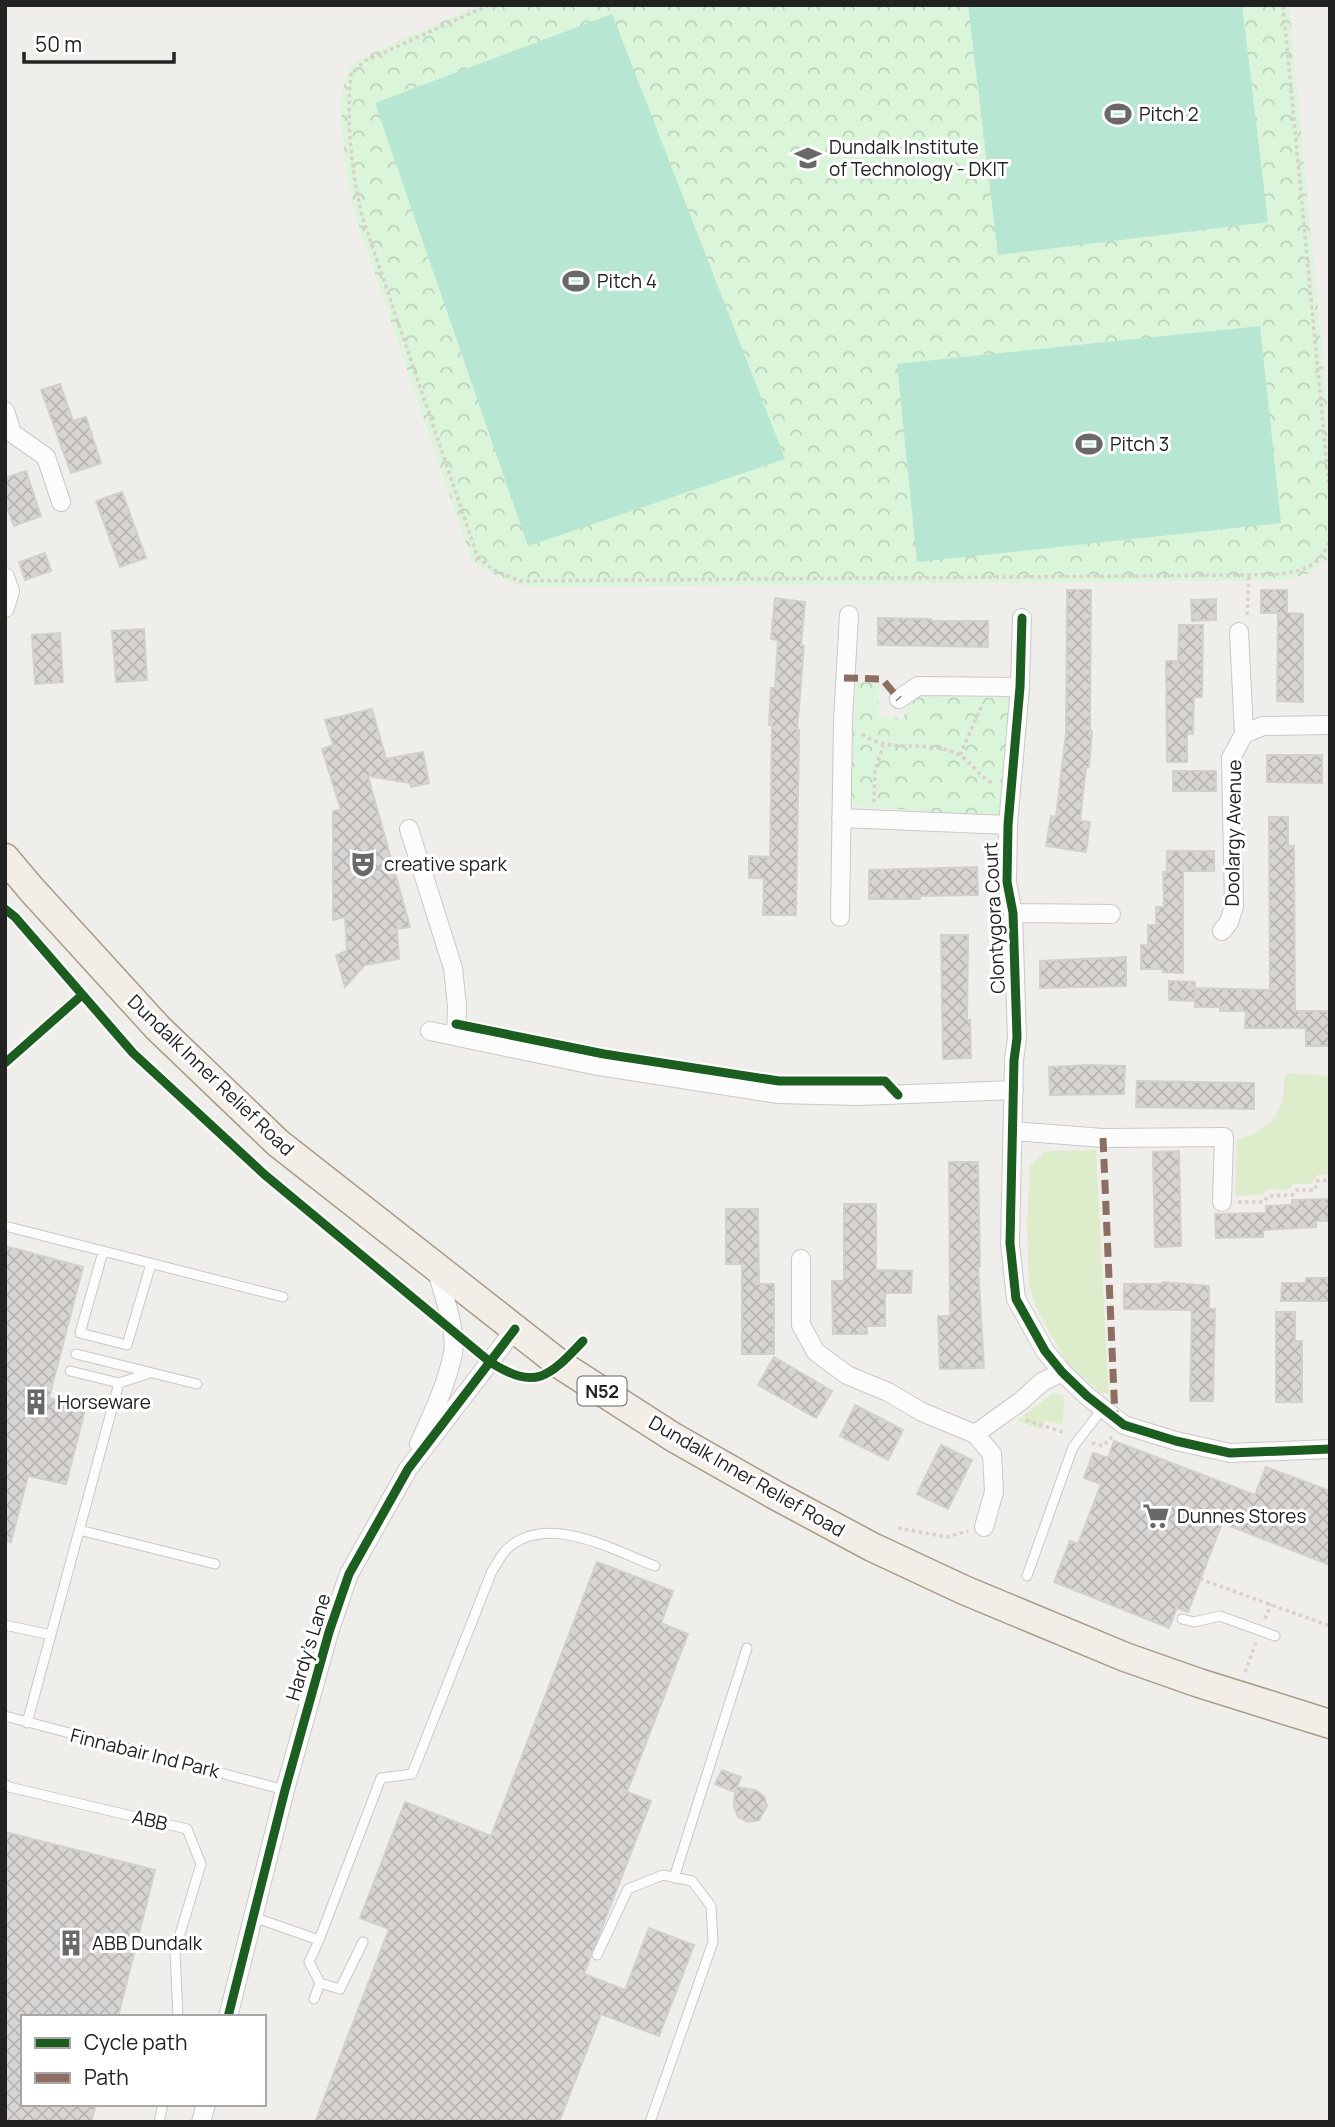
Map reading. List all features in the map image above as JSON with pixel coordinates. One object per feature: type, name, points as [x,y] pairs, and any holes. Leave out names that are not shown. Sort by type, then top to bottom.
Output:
[{"type":"main road","name":"Dundalk Inner Relief Road","points":[[5,858],[158,1028],[278,1143],[561,1364],[673,1437],[872,1547],[976,1596],[1199,1684],[1330,1724]]},
{"type":"street","points":[[5,411],[9,436],[46,457],[61,502]]},
{"type":"street","points":[[5,577],[10,591],[5,608]]},
{"type":"street","points":[[840,917],[843,721],[849,615]]},
{"type":"street","name":"Clontygora Court","points":[[1022,618],[1020,687],[1008,825],[1007,882],[1013,913],[1017,1038],[1010,1243],[1016,1299],[1045,1351],[1062,1372],[1124,1425],[1176,1441],[1230,1453],[1330,1449]]},
{"type":"street","name":"Doolargy Avenue","points":[[1222,931],[1229,922],[1234,906],[1231,758],[1244,734],[1239,632]]},
{"type":"street","points":[[899,699],[918,686],[1020,687]]},
{"type":"street","name":"Doolargy Avenue","points":[[1244,734],[1263,726],[1330,725]]},
{"type":"street","name":"Clontygora Court","points":[[841,818],[1008,825]]},
{"type":"street","points":[[409,829],[453,968],[457,1006],[456,1036]]},
{"type":"street","name":"Clontygora Court","points":[[1013,913],[1111,914]]},
{"type":"street","points":[[430,1031],[593,1065],[778,1094],[858,1096],[1014,1090]]},
{"type":"street","points":[[1013,1131],[1102,1138],[1224,1137],[1222,1202]]},
{"type":"street","points":[[802,1259],[801,1325],[816,1352],[847,1375],[888,1392],[922,1412],[975,1434],[992,1454],[994,1492],[984,1527]]},
{"type":"street","name":"Hardy's Lane","points":[[408,1469],[435,1407],[453,1351],[452,1331],[436,1268]]},
{"type":"street","name":"Hardy's Lane","points":[[228,2015],[285,1790],[329,1632],[349,1574],[408,1469],[515,1329]]},
{"type":"street","points":[[975,1434],[1021,1401],[1042,1382],[1062,1372]]},
{"type":"lane","points":[[5,1226],[283,1297]]},
{"type":"lane","points":[[103,1252],[80,1333],[127,1345],[150,1264]]},
{"type":"lane","points":[[76,1354],[197,1384]]},
{"type":"lane","points":[[70,1371],[119,1383],[152,1373]]},
{"type":"lane","points":[[27,1723],[119,1383]]},
{"type":"lane","points":[[1027,1576],[1073,1447],[1103,1408]]},
{"type":"lane","points":[[79,1530],[215,1564]]},
{"type":"lane","points":[[363,1942],[340,1989],[320,1983],[309,1962],[381,1778],[412,1774],[492,1571],[507,1549],[527,1537],[551,1533],[578,1537],[655,1566]]},
{"type":"lane","points":[[1182,1619],[1194,1622],[1220,1616],[1275,1636]]},
{"type":"lane","points":[[5,1625],[51,1635]]},
{"type":"lane","points":[[674,1878],[747,1648]]},
{"type":"lane","name":"Finnabair Ind Park","points":[[6,1719],[285,1790]]},
{"type":"lane","name":"ABB","points":[[5,1784],[187,1829],[201,1864],[174,1951],[178,2015]]},
{"type":"lane","points":[[597,1955],[628,1889],[663,1875],[692,1881],[711,1906],[713,1942],[650,2122]]},
{"type":"lane","points":[[253,1917],[319,1940]]},
{"type":"lane","points":[[314,1999],[320,1983]]},
{"type":"path","points":[[489,5],[365,61],[351,74],[348,121],[354,183],[362,216],[478,558],[494,570],[520,581],[1249,575],[1294,573],[1319,561],[1329,541],[1330,498],[1283,5]]},
{"type":"path","points":[[1239,632],[1247,620],[1249,575]]},
{"type":"path","points":[[960,755],[979,716],[985,686]]},
{"type":"path","points":[[843,721],[883,746],[923,746],[960,755],[988,781],[1012,788]]},
{"type":"path","points":[[876,819],[875,771],[883,746]]},
{"type":"path","points":[[1222,1202],[1264,1202],[1268,1196],[1292,1195],[1296,1190],[1315,1190],[1317,1181],[1330,1180]]},
{"type":"path","points":[[898,1528],[947,1536],[984,1527]]},
{"type":"path","points":[[1200,1579],[1330,1626]]},
{"type":"green space","name":"Dundalk Institute of Technology - DKIT","points":[[478,5],[1289,5],[1330,437],[1329,558],[1310,573],[1286,580],[534,587],[502,578],[472,561],[356,218],[343,144],[342,104],[348,71],[354,63]]},
{"type":"green space","name":"Pitch 2","points":[[968,5],[1242,5],[1268,222],[998,255]]},
{"type":"green space","name":"Pitch 4","points":[[612,14],[785,459],[528,546],[375,103]]},
{"type":"green space","name":"Pitch 3","points":[[1260,326],[1281,523],[917,562],[897,364]]},
{"type":"green space","points":[[857,682],[879,683],[878,717],[903,718],[913,697],[1013,698],[1006,816],[851,806],[850,769]]},
{"type":"green space","points":[[1285,1073],[1330,1076],[1330,1175],[1317,1175],[1311,1184],[1293,1184],[1288,1190],[1268,1189],[1262,1195],[1235,1196],[1237,1139],[1259,1131],[1276,1115],[1282,1101]]},
{"type":"green space","points":[[1096,1150],[1109,1394],[1101,1393],[1066,1362],[1037,1309],[1029,1285],[1027,1222],[1030,1167],[1046,1151]]},
{"type":"green space","points":[[1053,1393],[1064,1396],[1063,1424],[1045,1421],[1041,1429],[1017,1421]]},
{"type":"building","points":[[60,384],[73,421],[86,417],[101,463],[71,473],[41,390]]},
{"type":"building","points":[[26,471],[41,516],[14,526],[5,502],[5,478]]},
{"type":"building","points":[[122,492],[146,558],[120,567],[96,501]]},
{"type":"building","points":[[45,553],[51,571],[25,580],[19,562]]},
{"type":"building","points":[[1067,590],[1091,590],[1092,731],[1080,821],[1090,822],[1086,852],[1046,846],[1051,816],[1056,817],[1066,733]]},
{"type":"building","points":[[1261,590],[1287,590],[1287,613],[1303,614],[1303,702],[1277,701],[1278,613],[1261,613]]},
{"type":"building","points":[[775,598],[805,602],[797,730],[796,915],[763,915],[764,878],[749,878],[749,856],[770,857],[772,725],[769,725],[778,640],[771,639]]},
{"type":"building","points":[[1216,599],[1216,620],[1192,621],[1191,600]]},
{"type":"building","points":[[878,618],[988,621],[988,647],[878,645]]},
{"type":"building","points":[[1179,625],[1203,625],[1202,697],[1194,697],[1193,734],[1187,734],[1187,762],[1167,762],[1166,661],[1178,661]]},
{"type":"building","points":[[144,629],[147,680],[116,682],[112,631]]},
{"type":"building","points":[[60,633],[63,682],[35,684],[32,635]]},
{"type":"building","name":"creative spark","points":[[372,709],[386,759],[423,752],[429,783],[411,787],[410,783],[368,776],[410,927],[397,929],[399,959],[365,965],[345,987],[336,955],[347,951],[345,917],[333,920],[333,811],[341,810],[322,749],[333,745],[325,720]]},
{"type":"building","points":[[1267,755],[1322,755],[1322,783],[1267,782]]},
{"type":"building","points":[[1173,771],[1216,771],[1216,791],[1173,791]]},
{"type":"building","points":[[1269,817],[1288,817],[1288,846],[1294,846],[1295,1011],[1330,1011],[1330,1046],[1306,1046],[1306,1028],[1245,1028],[1246,1011],[1195,1007],[1195,988],[1270,990]]},
{"type":"building","points":[[1167,851],[1214,851],[1214,871],[1183,871],[1183,973],[1141,969],[1141,945],[1148,945],[1148,925],[1156,925],[1156,907],[1164,907],[1163,872],[1167,872]]},
{"type":"building","points":[[977,867],[978,895],[869,899],[869,870]]},
{"type":"building","points":[[941,935],[968,935],[967,1020],[970,1020],[971,1058],[943,1059]]},
{"type":"building","points":[[1126,957],[1126,986],[1040,988],[1040,961]]},
{"type":"building","points":[[1169,981],[1195,982],[1195,1001],[1169,1000]]},
{"type":"building","points":[[1125,1066],[1124,1094],[1050,1095],[1049,1067]]},
{"type":"building","points":[[1137,1081],[1254,1083],[1254,1109],[1136,1107]]},
{"type":"building","points":[[1179,1151],[1181,1246],[1155,1247],[1153,1152]]},
{"type":"building","points":[[949,1162],[978,1162],[978,1266],[984,1368],[940,1369],[938,1316],[950,1316]]},
{"type":"building","points":[[1330,1199],[1330,1221],[1316,1221],[1316,1227],[1263,1230],[1263,1237],[1216,1238],[1215,1214],[1266,1213],[1266,1206],[1292,1205],[1292,1200]]},
{"type":"building","points":[[844,1204],[876,1204],[876,1270],[912,1271],[911,1293],[885,1293],[885,1326],[867,1326],[867,1334],[833,1334],[832,1281],[844,1281]]},
{"type":"building","points":[[726,1209],[758,1209],[759,1284],[774,1284],[774,1354],[742,1354],[742,1264],[726,1264]]},
{"type":"building","name":"Horseware","points":[[5,1246],[83,1267],[49,1398],[86,1406],[66,1484],[28,1476],[11,1542],[5,1541]]},
{"type":"building","points":[[1306,1278],[1330,1278],[1330,1301],[1281,1301],[1282,1283],[1306,1283]]},
{"type":"building","points":[[1163,1282],[1209,1286],[1209,1309],[1215,1309],[1213,1401],[1190,1401],[1192,1310],[1124,1309],[1124,1284]]},
{"type":"building","points":[[1276,1312],[1295,1312],[1295,1341],[1302,1341],[1302,1402],[1276,1402]]},
{"type":"building","points":[[774,1357],[832,1391],[816,1418],[758,1385]]},
{"type":"building","points":[[855,1405],[903,1430],[888,1460],[840,1436]]},
{"type":"building","name":"Dunnes Stores","points":[[1114,1441],[1255,1495],[1266,1467],[1330,1491],[1330,1565],[1222,1523],[1188,1612],[1177,1608],[1169,1628],[1054,1582],[1070,1541],[1078,1544],[1101,1484],[1084,1478],[1093,1453],[1108,1458]]},
{"type":"building","points":[[941,1445],[972,1460],[948,1509],[917,1494]]},
{"type":"building","points":[[597,1562],[673,1591],[661,1623],[688,1634],[627,1792],[651,1801],[584,1974],[625,1990],[649,1928],[694,1945],[659,2036],[601,2014],[559,2122],[315,2122],[389,1929],[360,1918],[405,1802],[491,1836]]},
{"type":"building","points":[[722,1770],[741,1777],[737,1787],[755,1790],[764,1796],[767,1806],[759,1820],[748,1822],[738,1817],[734,1807],[735,1792],[715,1784]]},
{"type":"building","name":"ABB Dundalk","points":[[5,1832],[155,1870],[119,2015],[21,2015],[21,2106],[95,2106],[91,2122],[5,2122]]},
{"type":"marked path","points":[[844,678],[882,679],[899,699]]},
{"type":"marked path","points":[[1103,1138],[1115,1418]]},
{"type":"cycle path","points":[[1022,618],[1020,687],[1008,825],[1007,882],[1013,913],[1017,1038],[1014,1060],[1010,1243],[1016,1299],[1045,1351],[1062,1372],[1124,1425],[1176,1441],[1230,1453],[1330,1449]]},
{"type":"cycle path","points":[[5,909],[15,917],[133,1053],[265,1175],[490,1362],[519,1376],[541,1376],[561,1364],[583,1341]]},
{"type":"cycle path","points":[[5,1063],[82,995]]},
{"type":"cycle path","points":[[456,1024],[604,1054],[779,1081],[885,1081],[898,1095]]},
{"type":"cycle path","points":[[229,2015],[285,1790],[329,1632],[349,1574],[408,1469],[515,1329]]},
{"type":"place","name":"Pitch 2","points":[[1118,114]]},
{"type":"place","name":"Dundalk Institute of Technology - DKIT","points":[[808,158]]},
{"type":"place","name":"Pitch 4","points":[[576,281]]},
{"type":"place","name":"Pitch 3","points":[[1089,444]]},
{"type":"place","name":"creative spark","points":[[363,864]]},
{"type":"place","name":"Horseware","points":[[36,1402]]},
{"type":"place","name":"Dunnes Stores","points":[[1156,1516]]},
{"type":"place","name":"ABB Dundalk","points":[[71,1943]]}]
